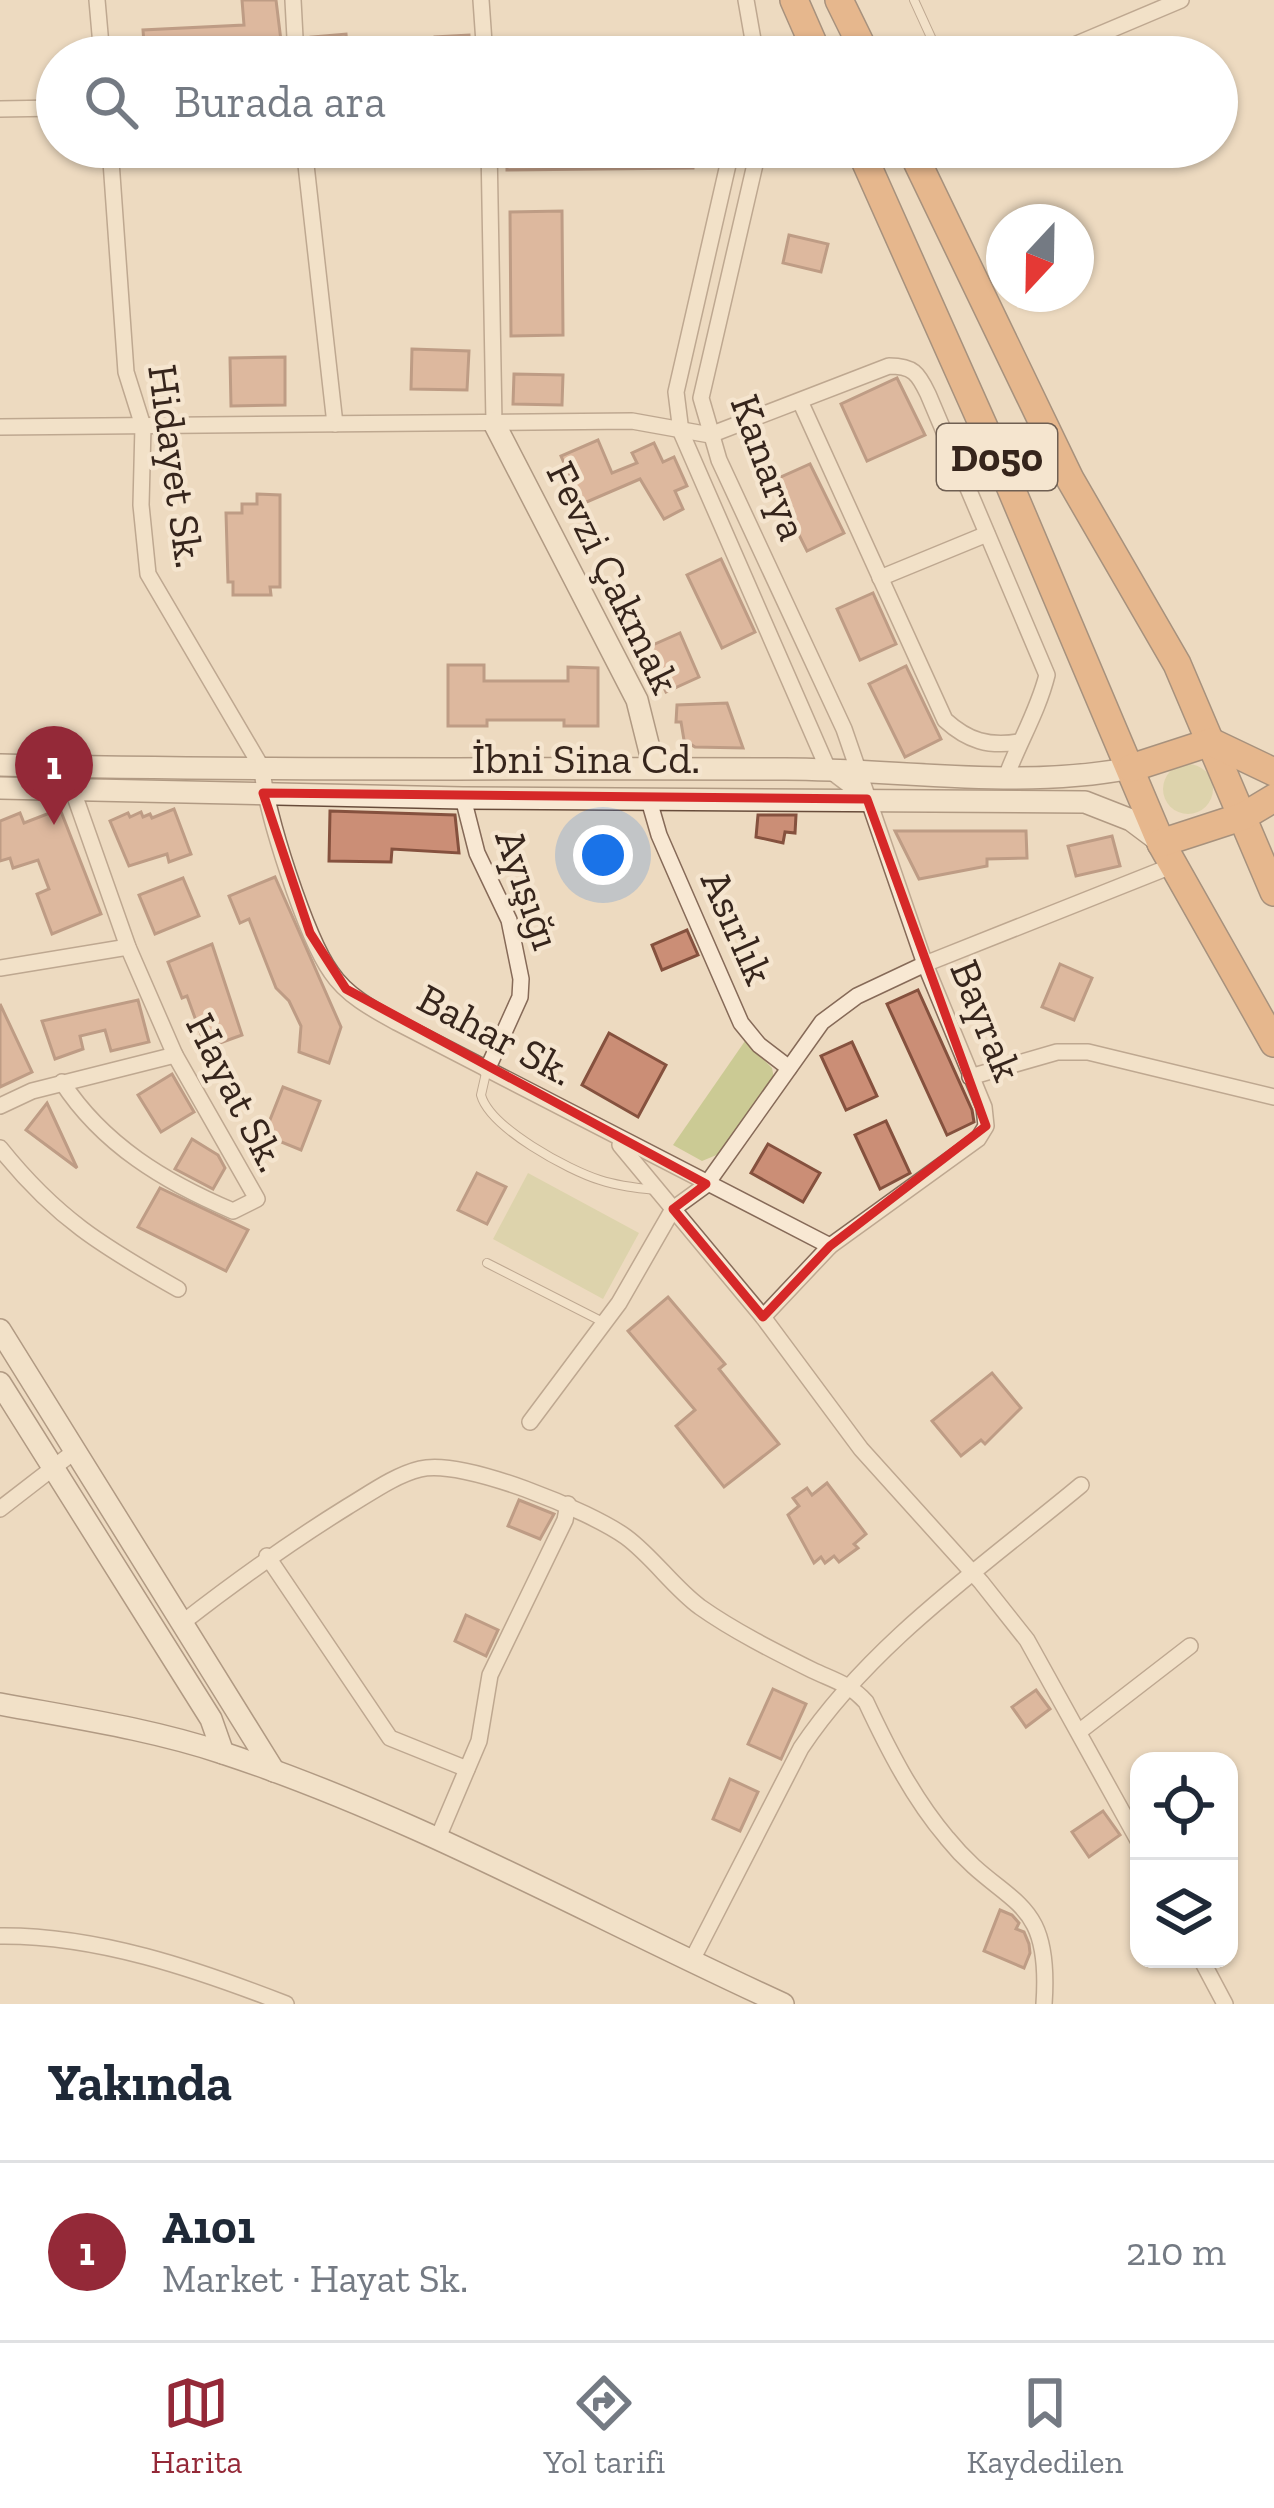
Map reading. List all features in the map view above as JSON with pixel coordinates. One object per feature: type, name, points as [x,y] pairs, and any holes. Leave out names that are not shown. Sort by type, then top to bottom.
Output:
[{"type":"highway","points":[[794,0],[810,36]]},
{"type":"highway","points":[[839,0],[857,36]]},
{"type":"highway","name":"D050","points":[[868,168],[1168,854],[1274,1043]]},
{"type":"highway","name":"D050","points":[[920,168],[1070,479],[1177,664],[1274,892]]},
{"type":"highway","points":[[1131,768],[1211,742],[1274,772]]},
{"type":"highway","points":[[1168,854],[1274,799]]},
{"type":"main road","name":"Fevzi Çakmak","points":[[494,423],[637,700],[654,768]]},
{"type":"main road","name":"İbni Sina Cd.","points":[[0,765],[857,769],[1006,778],[1102,774],[1131,768]]},
{"type":"main road","name":"İbni Sina Cd.","points":[[0,788],[463,798],[1084,802],[1131,820],[1168,854]]},
{"type":"main road","points":[[0,1330],[274,1771]]},
{"type":"main road","points":[[0,1383],[211,1719],[223,1753]]},
{"type":"main road","points":[[0,1704],[149,1731],[274,1771],[437,1840],[783,2004]]},
{"type":"street","points":[[97,0],[100,36]]},
{"type":"street","points":[[293,0],[295,36]]},
{"type":"street","points":[[482,0],[484,36]]},
{"type":"street","points":[[746,0],[752,36]]},
{"type":"street","points":[[1096,36],[1181,0]]},
{"type":"street","points":[[0,110],[36,109]]},
{"type":"street","name":"Hidayet Sk.","points":[[111,168],[126,372],[143,426],[141,505],[148,574],[262,768]]},
{"type":"street","points":[[306,168],[335,424]]},
{"type":"street","points":[[488,168],[494,423]]},
{"type":"street","points":[[727,168],[676,392],[681,432],[828,769],[867,799]]},
{"type":"street","name":"Kanarya","points":[[754,168],[701,398],[710,435],[844,729],[867,799]]},
{"type":"street","points":[[0,427],[632,421],[710,435],[889,366],[906,366],[918,374],[1047,675],[1040,704],[1006,778]]},
{"type":"street","points":[[800,401],[945,720],[958,733],[980,742],[996,746],[1019,742]]},
{"type":"street","points":[[880,578],[988,534]]},
{"type":"street","name":"Bahar Sk.","points":[[262,768],[263,793],[310,933],[332,974],[370,1008],[830,1246]]},
{"type":"street","name":"Hayat Sk.","points":[[62,1082],[119,1147],[152,1171],[232,1211],[257,1199],[175,1055],[128,947],[73,791]]},
{"type":"street","name":"Asırlık","points":[[649,797],[659,835],[741,1023],[759,1045],[790,1068]]},
{"type":"street","name":"Ayışığı","points":[[463,798],[477,853],[509,920],[521,980],[520,997],[488,1070]]},
{"type":"street","name":"Bayrak","points":[[763,1317],[830,1246],[978,1139],[986,1126],[984,1107],[925,964],[867,799]]},
{"type":"street","points":[[530,1422],[604,1323],[673,1209],[706,1184],[836,1010],[925,964],[1168,854]]},
{"type":"street","points":[[0,968],[128,947]]},
{"type":"street","points":[[970,1077],[1057,1052],[1088,1052],[1274,1096]]},
{"type":"street","points":[[0,1106],[62,1082],[175,1055]]},
{"type":"street","points":[[614,1138],[763,1317],[861,1449],[1027,1640],[1130,1825]]},
{"type":"street","points":[[0,1148],[24,1178],[91,1239],[178,1289]]},
{"type":"street","points":[[0,1509],[75,1450]]},
{"type":"street","points":[[182,1623],[267,1556],[417,1469],[438,1466],[470,1473],[568,1504],[626,1537],[695,1604],[851,1687],[866,1702],[934,1823],[960,1853],[1031,1916],[1043,1947],[1044,2004]]},
{"type":"street","points":[[691,1962],[801,1748],[823,1715],[903,1634],[1081,1485]]},
{"type":"street","points":[[437,1840],[479,1742],[490,1675],[565,1520],[568,1504]]},
{"type":"street","points":[[267,1556],[390,1738],[467,1769]]},
{"type":"street","points":[[1080,1731],[1190,1646]]},
{"type":"street","points":[[0,1936],[116,1950],[286,2004]]},
{"type":"street","points":[[1206,1968],[1225,2004]]},
{"type":"lane","points":[[914,0],[930,36]]},
{"type":"lane","points":[[488,1070],[481,1095],[496,1120],[579,1172],[658,1190]]},
{"type":"lane","points":[[488,1263],[604,1323]]},
{"type":"highlighted area","points":[[263,793],[867,799],[986,1126],[830,1246],[763,1317],[673,1209],[706,1184],[346,989],[310,933]]},
{"type":"shaded area","points":[[1188,764],[1206,771],[1213,789],[1206,807],[1188,814],[1170,807],[1163,789],[1170,771]]},
{"type":"shaded area","points":[[745,1041],[772,1068],[774,1079],[719,1154],[702,1161],[673,1145]]},
{"type":"shaded area","points":[[528,1173],[639,1233],[603,1299],[493,1239]]},
{"type":"building","points":[[242,0],[276,0],[280,36],[143,36],[143,30],[244,25]]},
{"type":"building","points":[[507,168],[693,168],[507,170]]},
{"type":"building","points":[[562,211],[563,335],[511,336],[510,212]]},
{"type":"building","points":[[789,235],[828,244],[821,272],[783,263]]},
{"type":"building","points":[[412,349],[469,351],[467,390],[411,389]]},
{"type":"building","points":[[285,357],[285,405],[231,406],[230,358]]},
{"type":"building","points":[[514,374],[563,375],[562,405],[513,404]]},
{"type":"building","points":[[897,378],[925,435],[867,461],[841,404]]},
{"type":"building","points":[[598,440],[612,473],[637,463],[632,453],[654,443],[663,462],[674,457],[687,486],[675,491],[683,509],[664,519],[640,479],[582,504],[561,456]]},
{"type":"building","points":[[810,464],[844,533],[807,551],[772,481]]},
{"type":"building","points":[[257,494],[280,495],[280,587],[270,587],[271,595],[233,595],[233,582],[228,582],[226,513],[242,513],[242,504],[257,504]]},
{"type":"building","points":[[721,559],[755,632],[722,648],[687,575]]},
{"type":"building","points":[[873,593],[896,644],[860,660],[837,609]]},
{"type":"building","points":[[680,633],[699,677],[666,692],[646,648]]},
{"type":"building","points":[[448,665],[484,665],[484,681],[568,681],[568,667],[598,668],[598,726],[564,726],[564,720],[487,720],[487,726],[448,726]]},
{"type":"building","points":[[906,666],[941,739],[905,757],[869,684]]},
{"type":"building","points":[[727,703],[743,748],[695,747],[684,740],[681,722],[676,722],[677,705]]},
{"type":"building","points":[[60,809],[101,914],[52,934],[37,894],[49,889],[38,860],[13,868],[10,858],[0,861],[0,821],[20,813],[24,823]]},
{"type":"building","points":[[174,809],[191,854],[169,862],[167,854],[129,866],[110,821],[141,812],[152,818]]},
{"type":"building","points":[[330,811],[455,815],[459,853],[392,849],[391,862],[329,861]]},
{"type":"building","points":[[758,815],[796,815],[795,833],[785,832],[783,843],[756,837]]},
{"type":"building","points":[[895,831],[1026,831],[1027,858],[987,859],[987,866],[919,879]]},
{"type":"building","points":[[1112,836],[1120,866],[1076,876],[1068,846]]},
{"type":"building","points":[[275,877],[341,1027],[329,1063],[299,1052],[301,1026],[289,1001],[276,988],[249,919],[240,923],[229,896]]},
{"type":"building","points":[[183,878],[199,916],[155,934],[139,895]]},
{"type":"building","points":[[687,930],[698,955],[662,970],[652,945]]},
{"type":"building","points":[[212,944],[242,1035],[206,1048],[187,996],[182,998],[168,962]]},
{"type":"building","points":[[1060,964],[1092,978],[1074,1020],[1042,1007]]},
{"type":"building","points":[[918,990],[972,1110],[974,1122],[947,1135],[887,1004]]},
{"type":"building","points":[[138,1000],[149,1042],[111,1051],[105,1030],[80,1036],[83,1049],[55,1059],[42,1021]]},
{"type":"building","points":[[0,1004],[32,1072],[0,1087]]},
{"type":"building","points":[[609,1033],[666,1065],[638,1117],[582,1085]]},
{"type":"building","points":[[852,1042],[877,1096],[846,1110],[821,1056]]},
{"type":"building","points":[[172,1074],[194,1112],[161,1132],[138,1095]]},
{"type":"building","points":[[283,1087],[320,1101],[301,1150],[264,1135]]},
{"type":"building","points":[[47,1103],[77,1168],[26,1130]]},
{"type":"building","points":[[886,1121],[910,1173],[880,1189],[855,1135]]},
{"type":"building","points":[[192,1139],[218,1155],[225,1168],[213,1189],[175,1169]]},
{"type":"building","points":[[768,1144],[820,1173],[803,1202],[751,1173]]},
{"type":"building","points":[[477,1173],[506,1187],[487,1224],[458,1210]]},
{"type":"building","points":[[160,1188],[248,1230],[226,1271],[138,1227]]},
{"type":"building","points":[[668,1297],[725,1364],[719,1369],[779,1444],[724,1487],[676,1426],[695,1410],[628,1331]]},
{"type":"building","points":[[992,1373],[1021,1408],[985,1444],[981,1440],[961,1456],[932,1421]]},
{"type":"building","points":[[827,1483],[866,1534],[854,1544],[858,1548],[839,1562],[834,1556],[825,1563],[821,1557],[814,1563],[788,1515],[799,1506],[793,1498],[807,1488],[812,1495]]},
{"type":"building","points":[[519,1500],[554,1514],[540,1539],[508,1526]]},
{"type":"building","points":[[466,1615],[498,1630],[486,1656],[455,1641]]},
{"type":"building","points":[[773,1689],[806,1704],[781,1759],[748,1744]]},
{"type":"building","points":[[1036,1690],[1050,1709],[1026,1727],[1012,1707]]},
{"type":"building","points":[[730,1779],[758,1792],[740,1831],[713,1819]]},
{"type":"building","points":[[1103,1811],[1120,1835],[1089,1857],[1072,1832]]},
{"type":"building","points":[[1000,1910],[1019,1923],[1016,1929],[1024,1932],[1029,1944],[1024,1968],[984,1951]]},
{"type":"place","name":"A101","points":[[54,825]]}]
